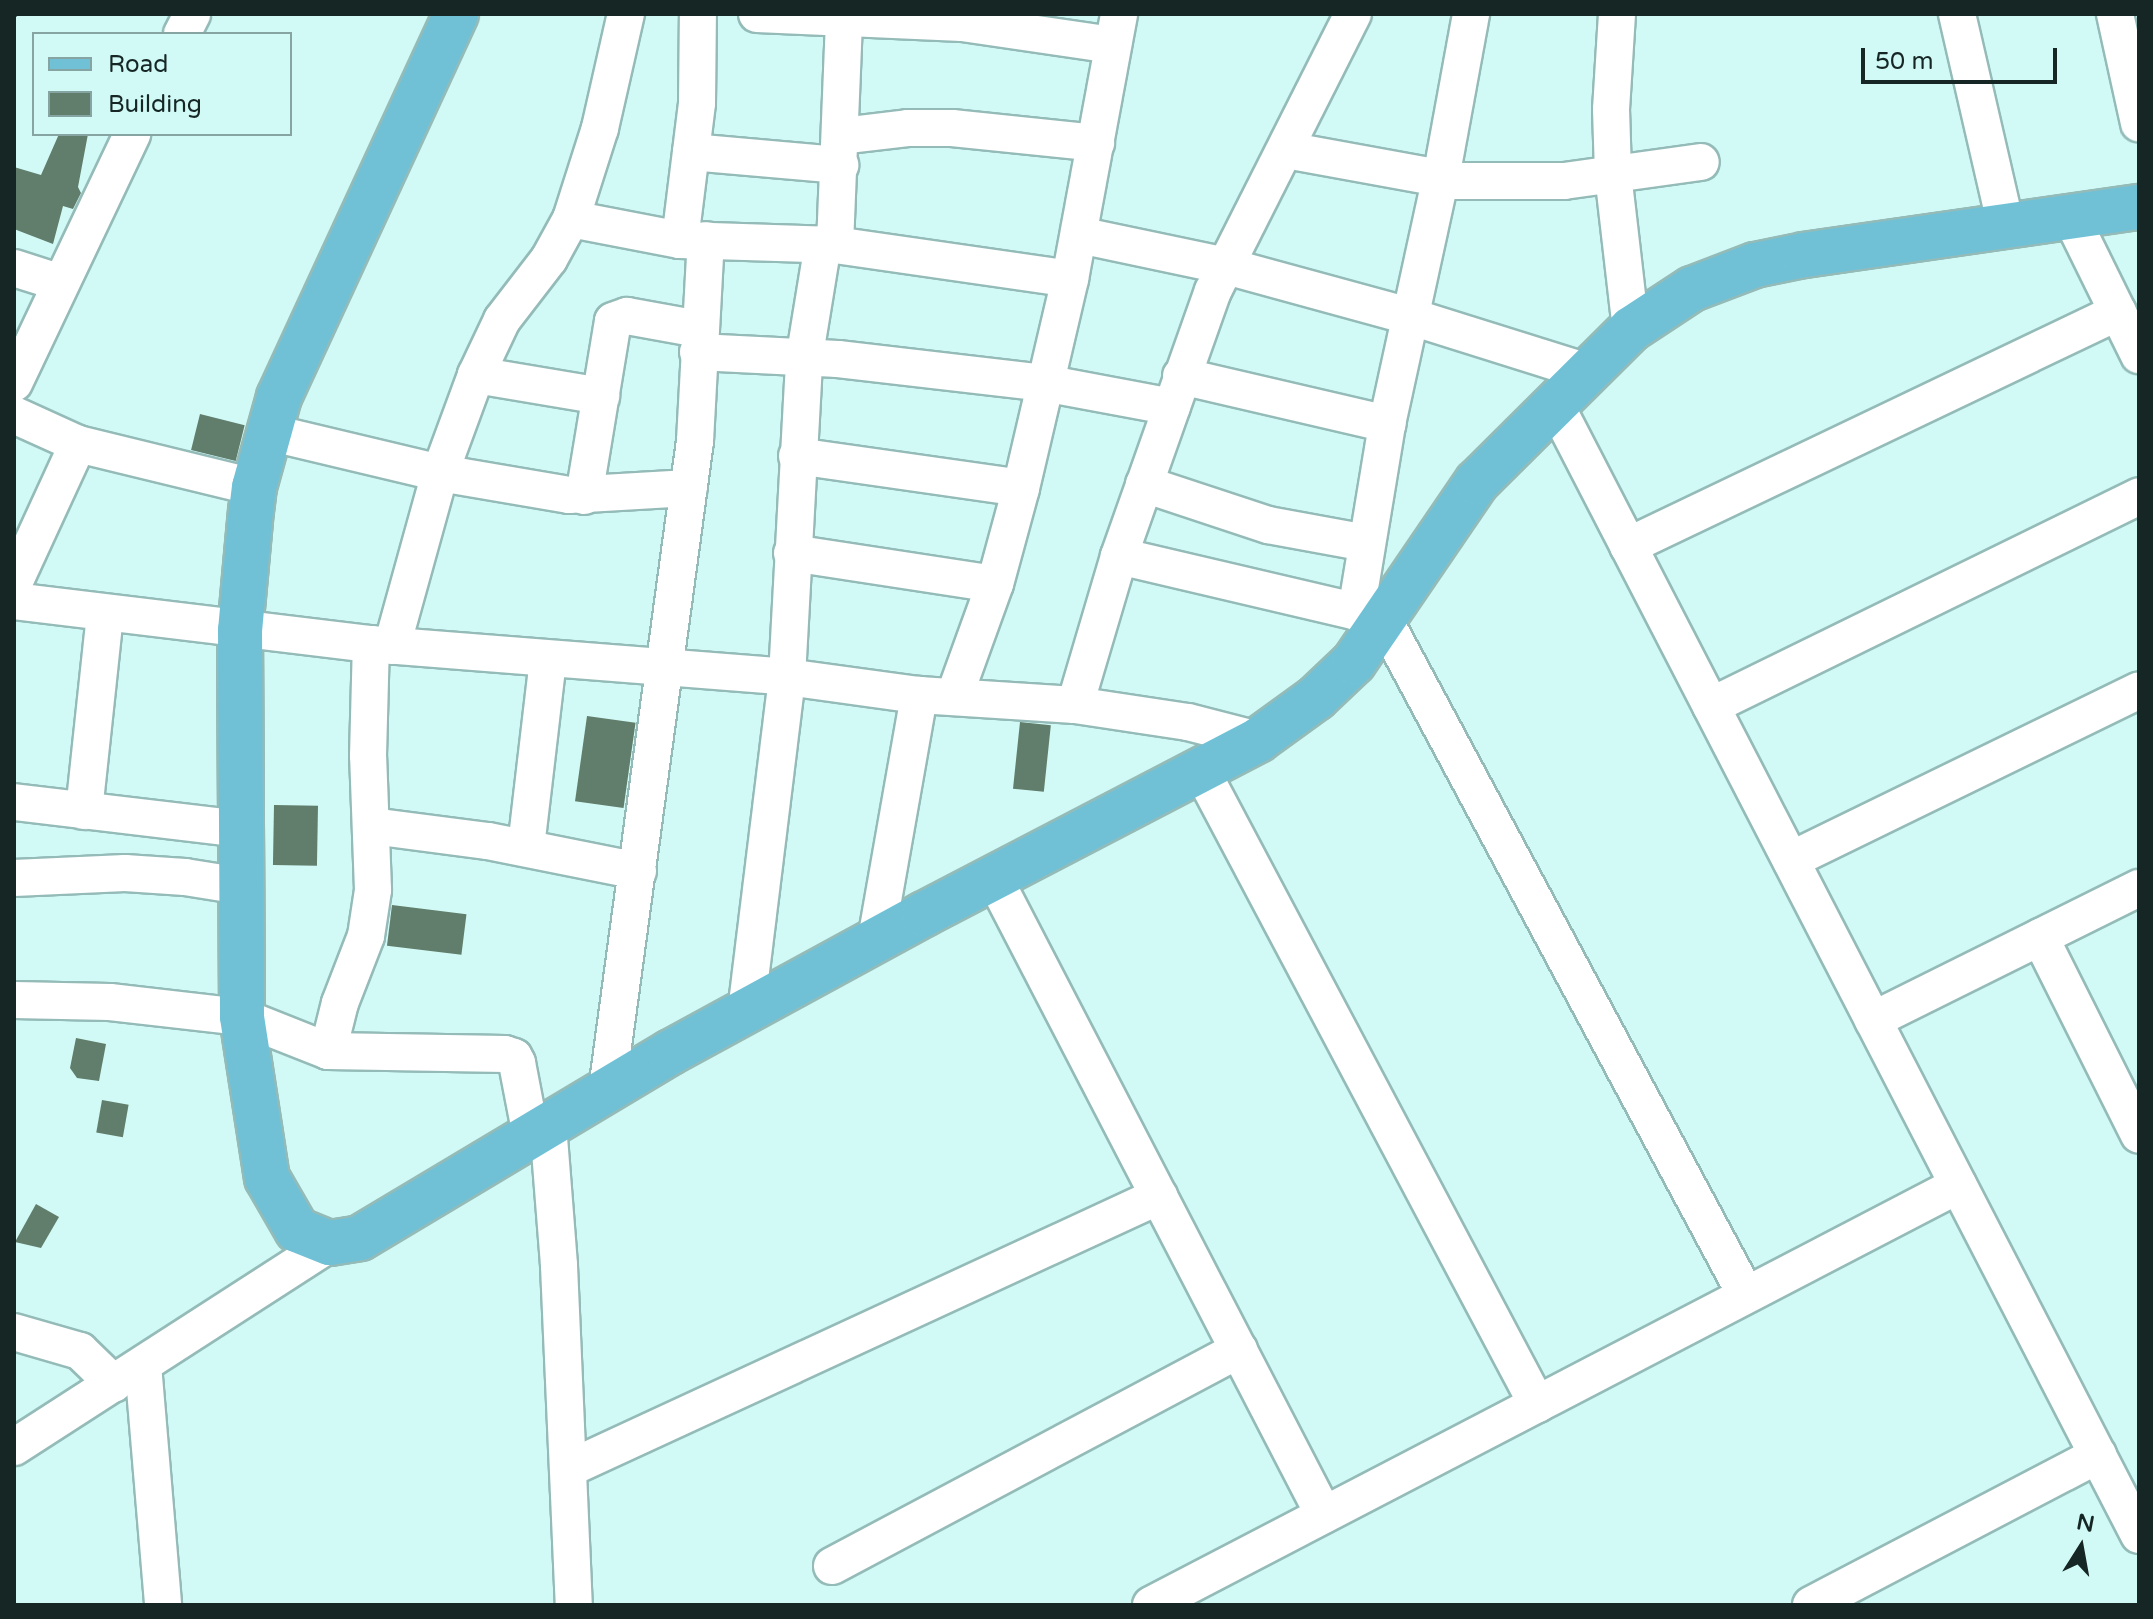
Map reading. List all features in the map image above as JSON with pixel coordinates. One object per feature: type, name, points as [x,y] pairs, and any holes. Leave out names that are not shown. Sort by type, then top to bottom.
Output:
[{"type":"main road","points":[[456,14],[279,397],[254,487],[240,630],[242,1017],[267,1178],[280,1207],[297,1230],[330,1243],[360,1238],[607,1090],[746,1012],[876,940],[1258,740],[1316,698],[1354,662],[1370,615],[1477,482],[1584,371],[1631,329],[1692,289],[1755,265],[2139,207]]},
{"type":"street","points":[[183,32],[192,14]]},
{"type":"street","points":[[328,1051],[340,1003],[366,936],[373,890],[368,756],[381,645],[476,375],[502,320],[549,259],[571,219],[600,128],[626,14]]},
{"type":"street","points":[[607,1090],[638,871],[662,668],[689,488],[698,340],[691,152],[697,103],[698,14]]},
{"type":"street","points":[[757,14],[1115,30],[1070,279],[1021,488],[995,584],[936,696],[876,940]]},
{"type":"street","points":[[1075,705],[1119,556],[1176,392],[1226,266],[1353,14]]},
{"type":"street","points":[[1471,14],[1441,179],[1387,424],[1366,543],[1370,615],[1746,1295]]},
{"type":"street","points":[[1617,14],[1611,109],[1613,174],[1631,329]]},
{"type":"street","points":[[1957,14],[2006,226]]},
{"type":"street","points":[[2115,14],[2139,123]]},
{"type":"street","points":[[746,1012],[787,677],[804,360],[829,244],[840,150],[844,18]]},
{"type":"street","points":[[691,152],[840,150],[908,128],[952,128],[1096,143]]},
{"type":"street","points":[[14,383],[131,136]]},
{"type":"street","points":[[1286,150],[1441,179],[1564,181],[1701,162]]},
{"type":"street","points":[[2071,217],[2139,355]]},
{"type":"street","points":[[571,219],[693,240],[829,244],[1070,279]]},
{"type":"street","points":[[1079,235],[1226,266],[1412,317],[1584,371]]},
{"type":"street","points":[[14,268],[61,283]]},
{"type":"street","points":[[1628,546],[2118,312]]},
{"type":"street","points":[[584,496],[613,321],[619,317],[698,340],[804,360],[838,359],[1044,383],[1176,392],[1387,424]]},
{"type":"street","points":[[476,375],[601,396]]},
{"type":"street","points":[[1554,402],[2139,1535]]},
{"type":"street","points":[[14,415],[78,444],[254,487]]},
{"type":"street","points":[[268,432],[440,473],[584,496],[689,488]]},
{"type":"street","points":[[14,583],[78,444]]},
{"type":"street","points":[[797,456],[1021,488]]},
{"type":"street","points":[[1144,484],[1268,525],[1366,543]]},
{"type":"street","points":[[1711,706],[2139,496]]},
{"type":"street","points":[[792,553],[995,584]]},
{"type":"street","points":[[1119,556],[1370,615]]},
{"type":"street","points":[[14,601],[381,645],[787,677],[936,696],[1075,705],[1188,722],[1258,740]]},
{"type":"street","points":[[84,811],[105,613]]},
{"type":"street","points":[[526,847],[548,659]]},
{"type":"street","points":[[1791,860],[2139,690]]},
{"type":"street","points":[[1201,770],[1537,1404]]},
{"type":"street","points":[[14,802],[242,829]]},
{"type":"street","points":[[372,826],[526,847],[638,871]]},
{"type":"street","points":[[14,878],[125,873],[185,877],[241,886]]},
{"type":"street","points":[[994,878],[1324,1515]]},
{"type":"street","points":[[1873,1020],[2139,888]]},
{"type":"street","points":[[2040,937],[2139,1135]]},
{"type":"street","points":[[14,1000],[110,1002],[242,1017],[328,1051],[467,1052],[514,1057],[539,1131],[570,1468],[574,1605]]},
{"type":"street","points":[[1151,1605],[1958,1185]]},
{"type":"street","points":[[570,1468],[1159,1196]]},
{"type":"street","points":[[14,1447],[330,1243]]},
{"type":"street","points":[[14,1332],[80,1351],[129,1375]]},
{"type":"street","points":[[832,1566],[1239,1350]]},
{"type":"street","points":[[129,1375],[163,1605]]},
{"type":"street","points":[[1811,1605],[2098,1455]]},
{"type":"building","points":[[58,136],[88,136],[78,187],[81,193],[73,209],[63,206],[53,244],[14,229],[14,167],[41,175]]},
{"type":"building","points":[[200,414],[245,425],[236,461],[191,450]]},
{"type":"building","points":[[587,716],[636,723],[624,808],[575,801]]},
{"type":"building","points":[[1020,722],[1051,725],[1044,792],[1013,789]]},
{"type":"building","points":[[274,805],[318,806],[317,866],[273,865]]},
{"type":"building","points":[[392,905],[466,914],[461,955],[387,946]]},
{"type":"building","points":[[76,1038],[106,1044],[99,1081],[77,1078],[70,1068]]},
{"type":"building","points":[[102,1100],[129,1105],[123,1137],[96,1132]]},
{"type":"building","points":[[36,1204],[59,1217],[41,1248],[15,1242]]}]
